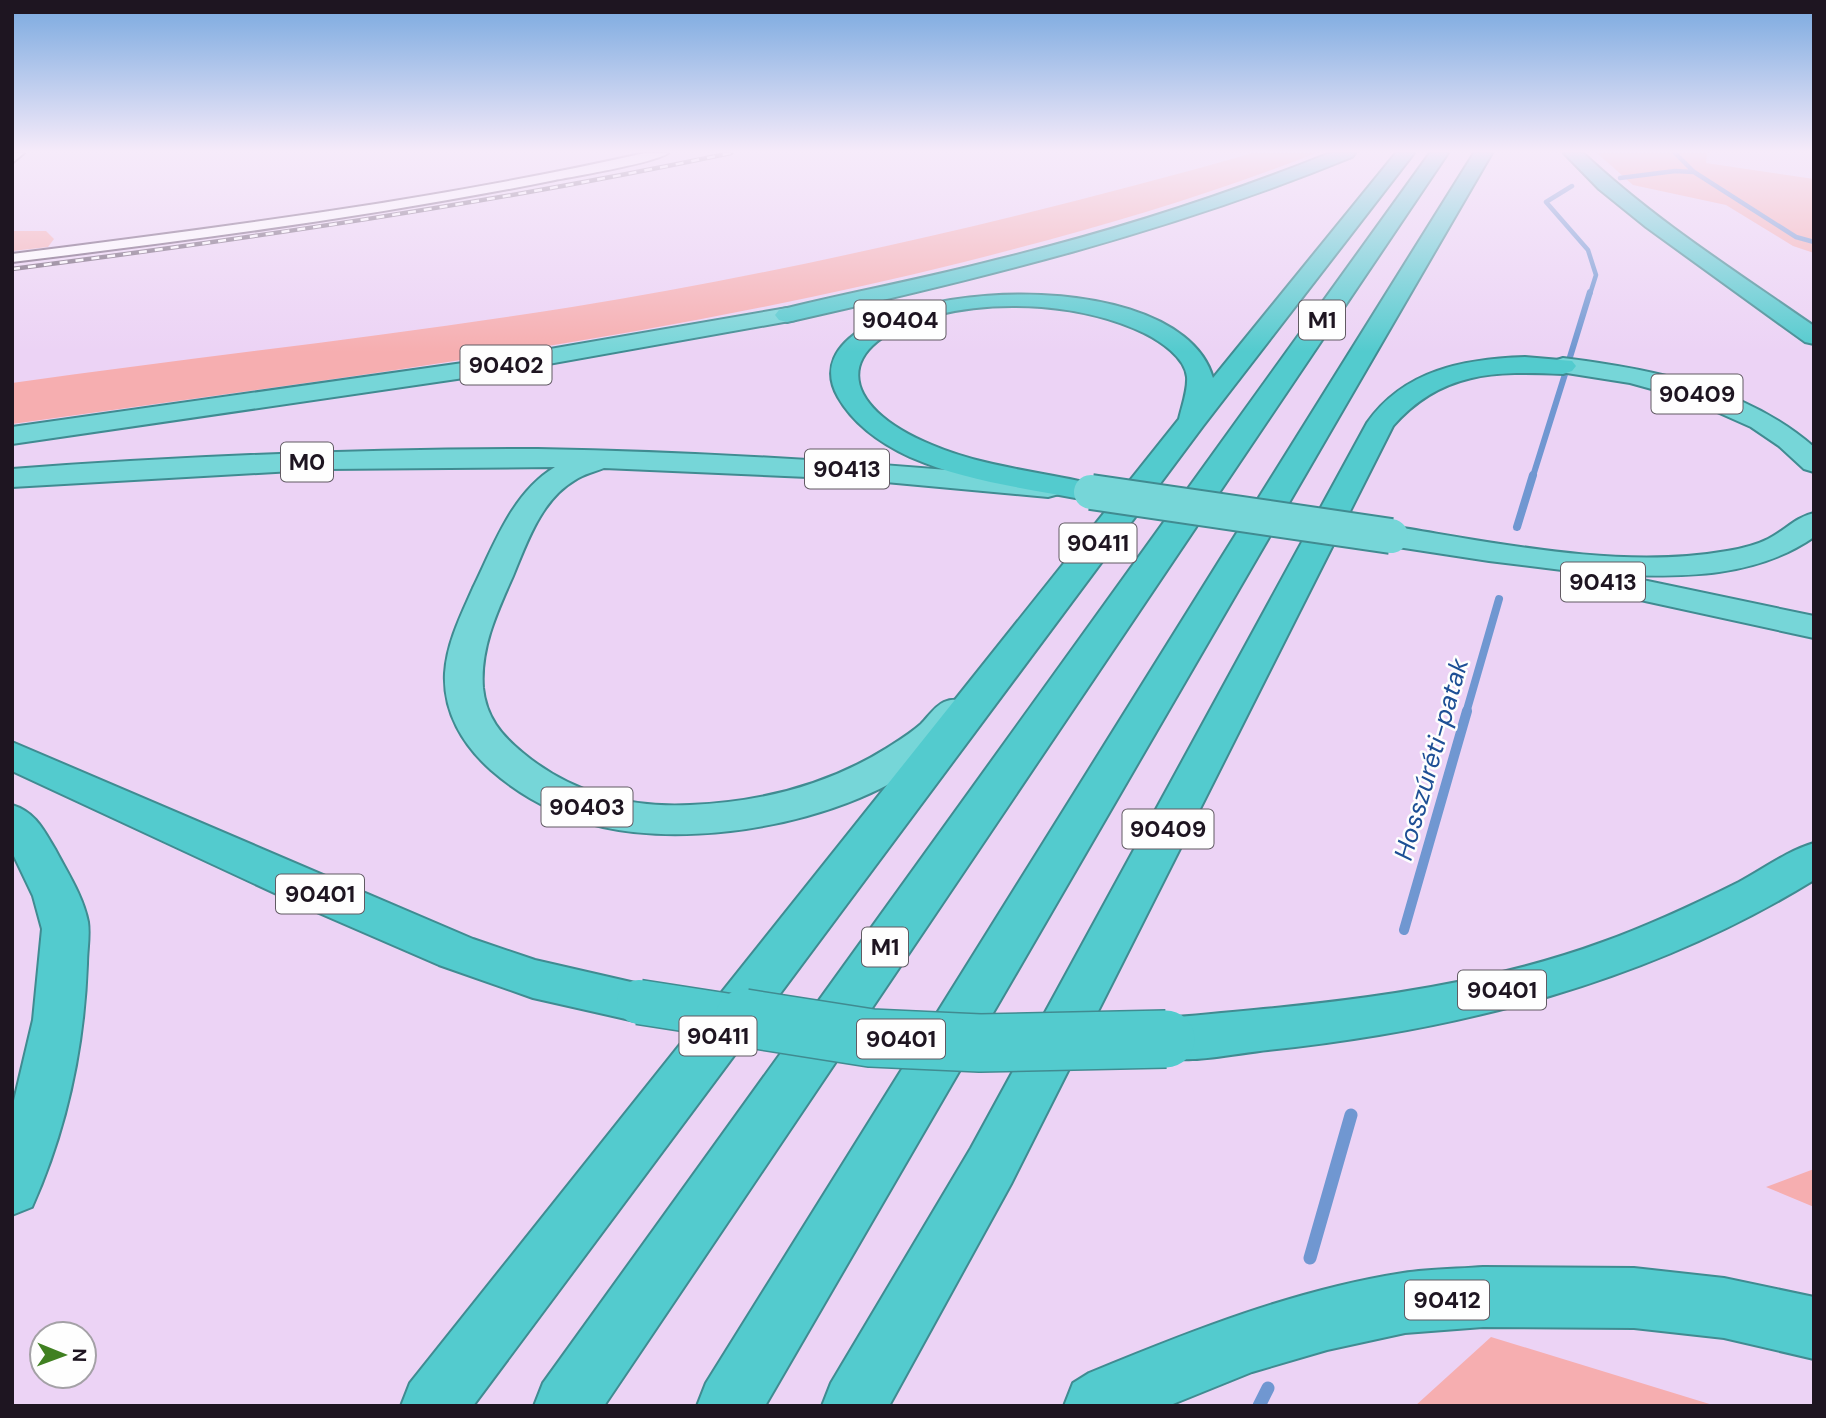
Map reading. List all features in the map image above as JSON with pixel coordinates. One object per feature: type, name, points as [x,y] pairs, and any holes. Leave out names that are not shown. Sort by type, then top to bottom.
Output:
[{"type":"highway","name":"90402","points":[[12,436],[443,375],[600,350],[787,315],[995,268],[1170,219]]},
{"type":"highway","name":"90411","points":[[433,1406],[1193,420],[1352,219]]},
{"type":"highway","name":"M1","points":[[566,1406],[1393,219]]},
{"type":"highway","name":"M1","points":[[729,1406],[1442,219]]},
{"type":"highway","points":[[1652,219],[1814,337]]},
{"type":"highway","points":[[1746,288],[1814,326]]},
{"type":"highway","name":"90404","points":[[1091,492],[955,463],[923,452],[879,429],[857,408],[845,386],[844,373],[855,348],[882,328],[902,319],[953,305],[1026,302],[1094,309],[1148,326],[1168,336],[1182,348],[1200,376],[1193,420]]},
{"type":"highway","name":"90409","points":[[854,1406],[991,1166],[1381,423],[1401,400],[1412,391],[1447,376],[1493,367],[1563,366],[1652,382],[1723,403],[1767,425],[1814,463]]},
{"type":"highway","name":"90413","points":[[602,459],[853,470],[1091,492],[1219,509],[1391,537],[1814,627]]},
{"type":"highway","name":"90403","points":[[602,459],[560,475],[541,492],[505,556],[469,647],[464,672],[466,703],[475,729],[504,760],[529,780],[578,804],[619,815],[720,819],[770,811],[811,800],[877,772],[922,743],[1003,666]]},
{"type":"highway","name":"M0","points":[[12,478],[341,460],[602,459]]},
{"type":"highway","points":[[1391,537],[1597,564],[1677,566],[1713,564],[1763,553],[1802,535],[1814,522]]},
{"type":"highway","name":"90401","points":[[12,755],[312,891],[456,952],[533,979],[639,1002],[870,1038],[981,1043],[1166,1039],[1335,1022],[1522,985],[1589,966],[1679,932],[1758,893],[1814,859]]},
{"type":"highway","points":[[12,820],[21,830],[45,875],[64,919],[62,1003],[51,1067],[32,1137],[12,1188]]},
{"type":"highway","name":"90412","points":[[1096,1406],[1112,1396],[1252,1341],[1327,1319],[1405,1303],[1483,1297],[1634,1298],[1724,1308],[1814,1328]]},
{"type":"street","points":[[12,258],[296,219]]},
{"type":"shaded area","points":[[1120,219],[964,262],[846,290],[609,336],[371,374],[12,424],[12,383],[572,307],[829,259],[1000,220]]},
{"type":"shaded area","points":[[1749,219],[1814,219],[1814,253],[1793,246]]},
{"type":"shaded area","points":[[12,231],[46,231],[54,239],[48,247],[12,251]]},
{"type":"shaded area","points":[[1814,1169],[1814,1207],[1766,1187]]},
{"type":"shaded area","points":[[1491,1337],[1716,1406],[1415,1406]]},
{"type":"waterway","name":"Hosszúréti-patak","points":[[1561,219],[1588,250],[1596,275],[1590,294]]},
{"type":"waterway","name":"Hosszúréti-patak","points":[[1768,219],[1796,237],[1814,242]]},
{"type":"waterway","name":"Hosszúréti-patak","points":[[1570,357],[1590,292]]},
{"type":"waterway","name":"Hosszúréti-patak","points":[[1533,476],[1566,371]]},
{"type":"waterway","name":"Hosszúréti-patak","points":[[1517,527],[1533,475]]},
{"type":"waterway","name":"Hosszúréti-patak","points":[[1466,713],[1499,599]]},
{"type":"waterway","name":"Hosszúréti-patak","points":[[1404,930],[1467,711]]},
{"type":"waterway","name":"Hosszúréti-patak","points":[[1310,1258],[1351,1115]]},
{"type":"waterway","name":"Hosszúréti-patak","points":[[1259,1406],[1268,1388]]},
{"type":"railway","points":[[12,269],[365,219]]}]
